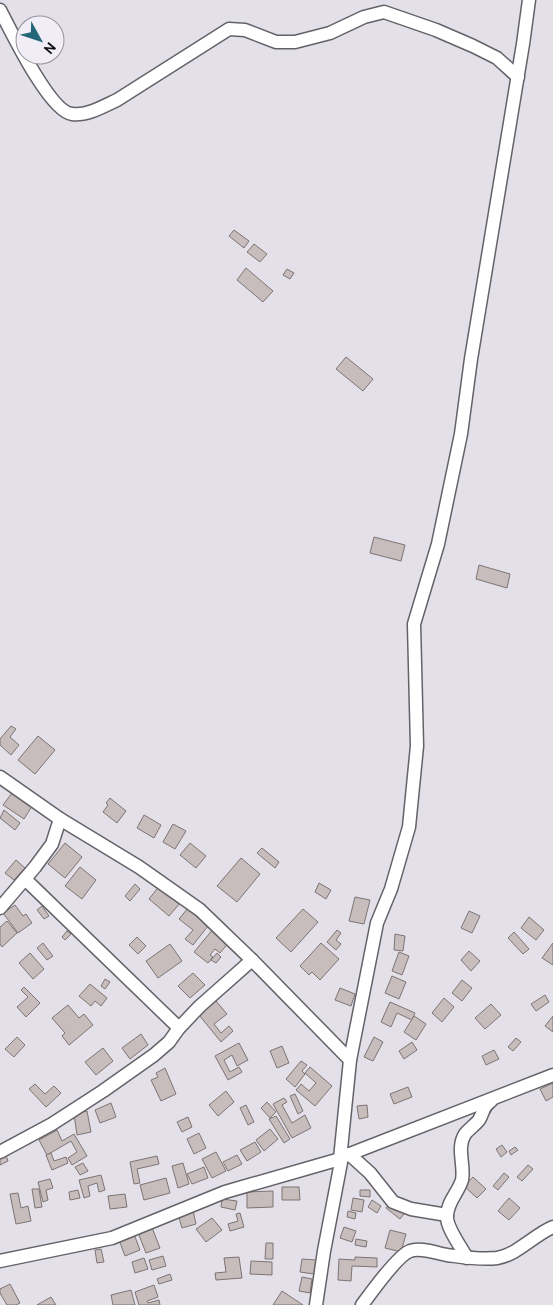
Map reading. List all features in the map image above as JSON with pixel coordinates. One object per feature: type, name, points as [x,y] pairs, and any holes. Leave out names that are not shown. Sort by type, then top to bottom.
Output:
[{"type":"street","points":[[316,1305],[324,1251],[344,1157],[350,1060],[377,923],[391,889],[409,827],[417,746],[414,624],[438,544],[461,434],[471,359],[529,0]]},
{"type":"street","points":[[0,10],[41,84],[62,110],[70,114],[98,109],[117,100],[229,29],[244,30],[276,42],[295,42],[330,32],[364,17],[384,12],[436,30],[473,46],[497,58],[518,77]]},
{"type":"street","points":[[0,777],[60,819],[139,867],[200,910],[350,1060]]},
{"type":"street","points":[[0,908],[52,844],[60,819]]},
{"type":"street","points":[[25,879],[179,1028]]},
{"type":"street","points":[[0,1152],[52,1124],[103,1091],[169,1042],[179,1028],[200,1006],[252,960]]},
{"type":"street","points":[[0,1261],[112,1238],[225,1192],[344,1157],[553,1075]]},
{"type":"street","points":[[467,1258],[449,1224],[447,1214],[449,1204],[462,1181],[462,1142],[465,1134],[480,1117],[484,1106],[493,1099]]},
{"type":"street","points":[[344,1157],[370,1174],[393,1202],[424,1212],[447,1214]]},
{"type":"street","points":[[362,1305],[378,1284],[409,1251],[417,1250],[467,1258],[499,1258],[516,1250],[542,1231],[553,1227]]},
{"type":"building","points":[[234,230],[249,241],[244,248],[229,236]]},
{"type":"building","points":[[254,244],[267,254],[260,262],[247,252]]},
{"type":"building","points":[[246,268],[273,291],[263,302],[237,280]]},
{"type":"building","points":[[287,269],[294,273],[290,279],[283,275]]},
{"type":"building","points":[[346,357],[373,379],[363,391],[336,369]]},
{"type":"building","points":[[374,537],[405,545],[401,561],[370,553]]},
{"type":"building","points":[[479,565],[510,574],[507,588],[476,579]]},
{"type":"building","points":[[11,726],[16,729],[10,737],[19,745],[11,755],[0,745],[0,739]]},
{"type":"building","points":[[38,736],[55,750],[35,774],[18,760]]},
{"type":"building","points":[[12,793],[32,806],[24,819],[3,805]]},
{"type":"building","points":[[110,798],[126,811],[117,823],[103,812]]},
{"type":"building","points":[[4,810],[20,823],[15,830],[0,818]]},
{"type":"building","points":[[144,815],[161,825],[154,838],[137,828]]},
{"type":"building","points":[[173,824],[186,831],[175,849],[163,842]]},
{"type":"building","points":[[65,843],[82,857],[65,878],[48,864]]},
{"type":"building","points":[[190,843],[206,856],[196,868],[180,855]]},
{"type":"building","points":[[262,848],[279,862],[275,868],[257,853]]},
{"type":"building","points":[[241,858],[260,874],[237,902],[217,886]]},
{"type":"building","points":[[16,860],[25,868],[14,880],[5,873]]},
{"type":"building","points":[[80,867],[96,880],[82,899],[65,886]]},
{"type":"building","points":[[319,883],[331,890],[326,899],[315,892]]},
{"type":"building","points":[[135,884],[140,889],[130,901],[125,896]]},
{"type":"building","points":[[160,885],[181,902],[169,916],[149,899]]},
{"type":"building","points":[[355,897],[370,900],[364,924],[349,921]]},
{"type":"building","points":[[15,905],[23,916],[26,914],[32,923],[18,933],[3,913]]},
{"type":"building","points":[[42,906],[49,916],[44,919],[37,910]]},
{"type":"building","points":[[188,908],[208,926],[193,945],[185,939],[193,930],[179,919]]},
{"type":"building","points":[[303,909],[318,922],[291,952],[276,938]]},
{"type":"building","points":[[469,911],[480,916],[472,933],[461,928]]},
{"type":"building","points":[[529,917],[544,930],[536,940],[521,928]]},
{"type":"building","points":[[7,921],[17,933],[2,947],[0,944],[0,927]]},
{"type":"building","points":[[214,928],[230,941],[220,953],[215,949],[210,955],[213,957],[208,963],[194,952]]},
{"type":"building","points":[[337,930],[341,933],[336,940],[341,944],[336,950],[327,942]]},
{"type":"building","points":[[67,931],[71,934],[65,940],[62,937]]},
{"type":"building","points":[[514,932],[529,949],[523,954],[508,938]]},
{"type":"building","points":[[395,934],[405,936],[403,951],[394,950]]},
{"type":"building","points":[[137,937],[146,946],[138,954],[129,945]]},
{"type":"building","points":[[43,943],[53,956],[47,960],[37,948]]},
{"type":"building","points":[[321,943],[339,959],[320,980],[312,972],[309,975],[300,966]]},
{"type":"building","points":[[553,943],[553,965],[542,958]]},
{"type":"building","points":[[170,944],[182,961],[158,978],[146,961]]},
{"type":"building","points":[[469,951],[480,961],[471,971],[461,960]]},
{"type":"building","points":[[399,952],[409,956],[402,975],[392,971]]},
{"type":"building","points":[[30,953],[44,969],[33,979],[19,963]]},
{"type":"building","points":[[217,953],[221,957],[216,963],[211,960]]},
{"type":"building","points":[[193,973],[205,985],[190,998],[178,986]]},
{"type":"building","points":[[392,976],[406,982],[399,999],[385,993]]},
{"type":"building","points":[[105,979],[110,982],[105,989],[101,986]]},
{"type":"building","points":[[462,980],[472,988],[462,1001],[452,993]]},
{"type":"building","points":[[90,984],[107,998],[101,1006],[95,1001],[91,1006],[79,996]]},
{"type":"building","points":[[24,987],[40,1003],[26,1017],[17,1007],[28,997],[21,990]]},
{"type":"building","points":[[340,988],[355,994],[351,1006],[335,1000]]},
{"type":"building","points":[[545,995],[549,1002],[536,1011],[531,1004]]},
{"type":"building","points":[[444,998],[454,1007],[442,1022],[432,1013]]},
{"type":"building","points":[[216,1001],[227,1014],[214,1024],[221,1033],[229,1026],[233,1031],[221,1042],[199,1015]]},
{"type":"building","points":[[390,1002],[415,1013],[412,1020],[397,1013],[391,1027],[381,1022]]},
{"type":"building","points":[[491,1004],[501,1015],[485,1029],[475,1018]]},
{"type":"building","points":[[68,1005],[79,1018],[84,1014],[93,1025],[69,1045],[62,1036],[65,1033],[52,1018]]},
{"type":"building","points":[[414,1016],[426,1024],[416,1040],[404,1032]]},
{"type":"building","points":[[553,1016],[553,1032],[545,1026]]},
{"type":"building","points":[[141,1034],[148,1045],[130,1059],[122,1048]]},
{"type":"building","points":[[17,1037],[25,1045],[14,1057],[5,1049]]},
{"type":"building","points":[[374,1037],[383,1042],[373,1061],[364,1057]]},
{"type":"building","points":[[516,1038],[521,1042],[513,1051],[508,1047]]},
{"type":"building","points":[[412,1042],[417,1050],[404,1059],[399,1051]]},
{"type":"building","points":[[239,1043],[248,1060],[237,1066],[232,1055],[224,1060],[230,1072],[239,1067],[242,1072],[228,1080],[215,1056]]},
{"type":"building","points":[[282,1046],[289,1063],[277,1068],[270,1051]]},
{"type":"building","points":[[103,1048],[113,1061],[96,1075],[85,1062]]},
{"type":"building","points":[[494,1050],[499,1059],[486,1065],[482,1056]]},
{"type":"building","points":[[301,1061],[307,1065],[302,1071],[305,1074],[295,1087],[286,1079]]},
{"type":"building","points":[[310,1067],[332,1086],[315,1106],[296,1090],[301,1084],[309,1091],[316,1083],[305,1073]]},
{"type":"building","points":[[165,1068],[176,1094],[161,1101],[151,1080],[158,1077],[156,1073]]},
{"type":"building","points":[[553,1083],[553,1097],[546,1101],[540,1089]]},
{"type":"building","points":[[35,1084],[45,1094],[54,1086],[61,1093],[46,1107],[29,1089]]},
{"type":"building","points":[[408,1087],[412,1097],[394,1104],[390,1094]]},
{"type":"building","points":[[226,1091],[234,1102],[218,1116],[209,1105]]},
{"type":"building","points":[[295,1094],[303,1111],[298,1114],[290,1096]]},
{"type":"building","points":[[284,1098],[287,1102],[282,1105],[292,1123],[305,1115],[311,1128],[292,1138],[273,1104]]},
{"type":"building","points":[[267,1102],[276,1112],[270,1118],[261,1108]]},
{"type":"building","points":[[111,1103],[116,1117],[100,1123],[95,1110]]},
{"type":"building","points":[[246,1105],[254,1122],[248,1125],[240,1108]]},
{"type":"building","points":[[367,1105],[368,1117],[359,1119],[357,1106]]},
{"type":"building","points":[[87,1111],[91,1132],[77,1135],[74,1114]]},
{"type":"building","points":[[276,1116],[290,1139],[284,1143],[269,1119]]},
{"type":"building","points":[[188,1117],[192,1127],[182,1132],[177,1122]]},
{"type":"building","points":[[270,1129],[278,1139],[264,1151],[256,1140]]},
{"type":"building","points":[[57,1130],[62,1141],[74,1134],[87,1156],[72,1165],[68,1158],[77,1152],[71,1141],[47,1155],[39,1140]]},
{"type":"building","points":[[199,1133],[206,1148],[194,1154],[187,1139]]},
{"type":"building","points":[[255,1142],[261,1152],[247,1161],[240,1150]]},
{"type":"building","points":[[502,1145],[507,1152],[501,1157],[496,1149]]},
{"type":"building","points":[[515,1147],[518,1150],[511,1155],[509,1151]]},
{"type":"building","points":[[216,1152],[226,1171],[212,1178],[202,1159]]},
{"type":"building","points":[[5,1153],[8,1161],[0,1165],[0,1156]]},
{"type":"building","points":[[51,1153],[54,1161],[66,1157],[68,1163],[52,1170],[46,1155]]},
{"type":"building","points":[[237,1155],[242,1164],[228,1171],[223,1162]]},
{"type":"building","points":[[157,1156],[159,1164],[137,1169],[140,1183],[134,1184],[130,1162]]},
{"type":"building","points":[[83,1163],[88,1171],[80,1175],[75,1167]]},
{"type":"building","points":[[183,1163],[189,1184],[178,1188],[172,1166]]},
{"type":"building","points":[[528,1165],[533,1169],[522,1181],[517,1177]]},
{"type":"building","points":[[204,1167],[208,1178],[192,1184],[187,1174]]},
{"type":"building","points":[[504,1173],[509,1177],[498,1190],[493,1186]]},
{"type":"building","points":[[101,1175],[105,1190],[99,1192],[97,1183],[88,1186],[90,1196],[84,1198],[79,1180]]},
{"type":"building","points":[[473,1177],[486,1189],[477,1198],[464,1186]]},
{"type":"building","points":[[166,1178],[170,1193],[144,1200],[140,1185]]},
{"type":"building","points":[[50,1179],[53,1188],[46,1190],[48,1200],[43,1202],[38,1182]]},
{"type":"building","points":[[282,1187],[299,1187],[300,1200],[282,1200]]},
{"type":"building","points":[[32,1189],[39,1189],[42,1207],[35,1208]]},
{"type":"building","points":[[78,1190],[80,1198],[70,1200],[69,1192]]},
{"type":"building","points":[[360,1190],[370,1190],[370,1197],[360,1196]]},
{"type":"building","points":[[273,1191],[273,1207],[247,1208],[247,1192]]},
{"type":"building","points":[[18,1193],[21,1208],[28,1206],[31,1221],[16,1224],[10,1194]]},
{"type":"building","points":[[125,1194],[127,1207],[110,1209],[108,1196]]},
{"type":"building","points":[[353,1198],[364,1200],[362,1212],[351,1210]]},
{"type":"building","points":[[509,1198],[520,1208],[509,1220],[498,1211]]},
{"type":"building","points":[[222,1199],[237,1201],[235,1210],[221,1207]]},
{"type":"building","points":[[372,1200],[381,1206],[377,1213],[368,1207]]},
{"type":"building","points":[[390,1203],[404,1214],[400,1219],[386,1208]]},
{"type":"building","points":[[193,1210],[196,1224],[182,1228],[178,1214]]},
{"type":"building","points":[[348,1211],[356,1213],[355,1219],[347,1217]]},
{"type":"building","points":[[240,1213],[244,1227],[230,1231],[228,1224],[238,1221],[236,1214]]},
{"type":"building","points":[[212,1218],[222,1230],[206,1242],[196,1229]]},
{"type":"building","points":[[151,1225],[160,1248],[146,1253],[137,1230]]},
{"type":"building","points":[[344,1227],[356,1231],[352,1242],[340,1238]]},
{"type":"building","points":[[390,1230],[406,1234],[401,1252],[385,1248]]},
{"type":"building","points":[[134,1234],[140,1250],[125,1256],[119,1240]]},
{"type":"building","points":[[356,1239],[367,1241],[366,1247],[355,1245]]},
{"type":"building","points":[[266,1243],[273,1243],[273,1259],[265,1259]]},
{"type":"building","points":[[101,1249],[104,1262],[97,1263],[95,1250]]},
{"type":"building","points":[[163,1256],[166,1266],[152,1270],[149,1260]]},
{"type":"building","points":[[239,1257],[242,1278],[216,1280],[215,1273],[226,1272],[224,1258]]},
{"type":"building","points":[[355,1257],[377,1258],[377,1267],[352,1266],[351,1281],[338,1280],[339,1259],[355,1260]]},
{"type":"building","points":[[144,1258],[148,1269],[135,1273],[132,1262]]},
{"type":"building","points":[[302,1259],[316,1260],[314,1274],[300,1272]]},
{"type":"building","points":[[251,1261],[272,1262],[272,1275],[250,1274]]},
{"type":"building","points":[[170,1274],[172,1280],[159,1284],[157,1279]]},
{"type":"building","points":[[302,1277],[312,1279],[310,1293],[299,1291]]},
{"type":"building","points":[[10,1284],[20,1303],[16,1305],[7,1305],[0,1293],[0,1289]]},
{"type":"building","points":[[154,1285],[158,1297],[147,1301],[148,1303],[159,1300],[160,1305],[139,1305],[135,1292]]},
{"type":"building","points":[[131,1290],[135,1305],[113,1305],[111,1295]]},
{"type":"building","points":[[282,1291],[303,1305],[273,1305]]},
{"type":"building","points":[[51,1297],[56,1305],[37,1305]]}]
